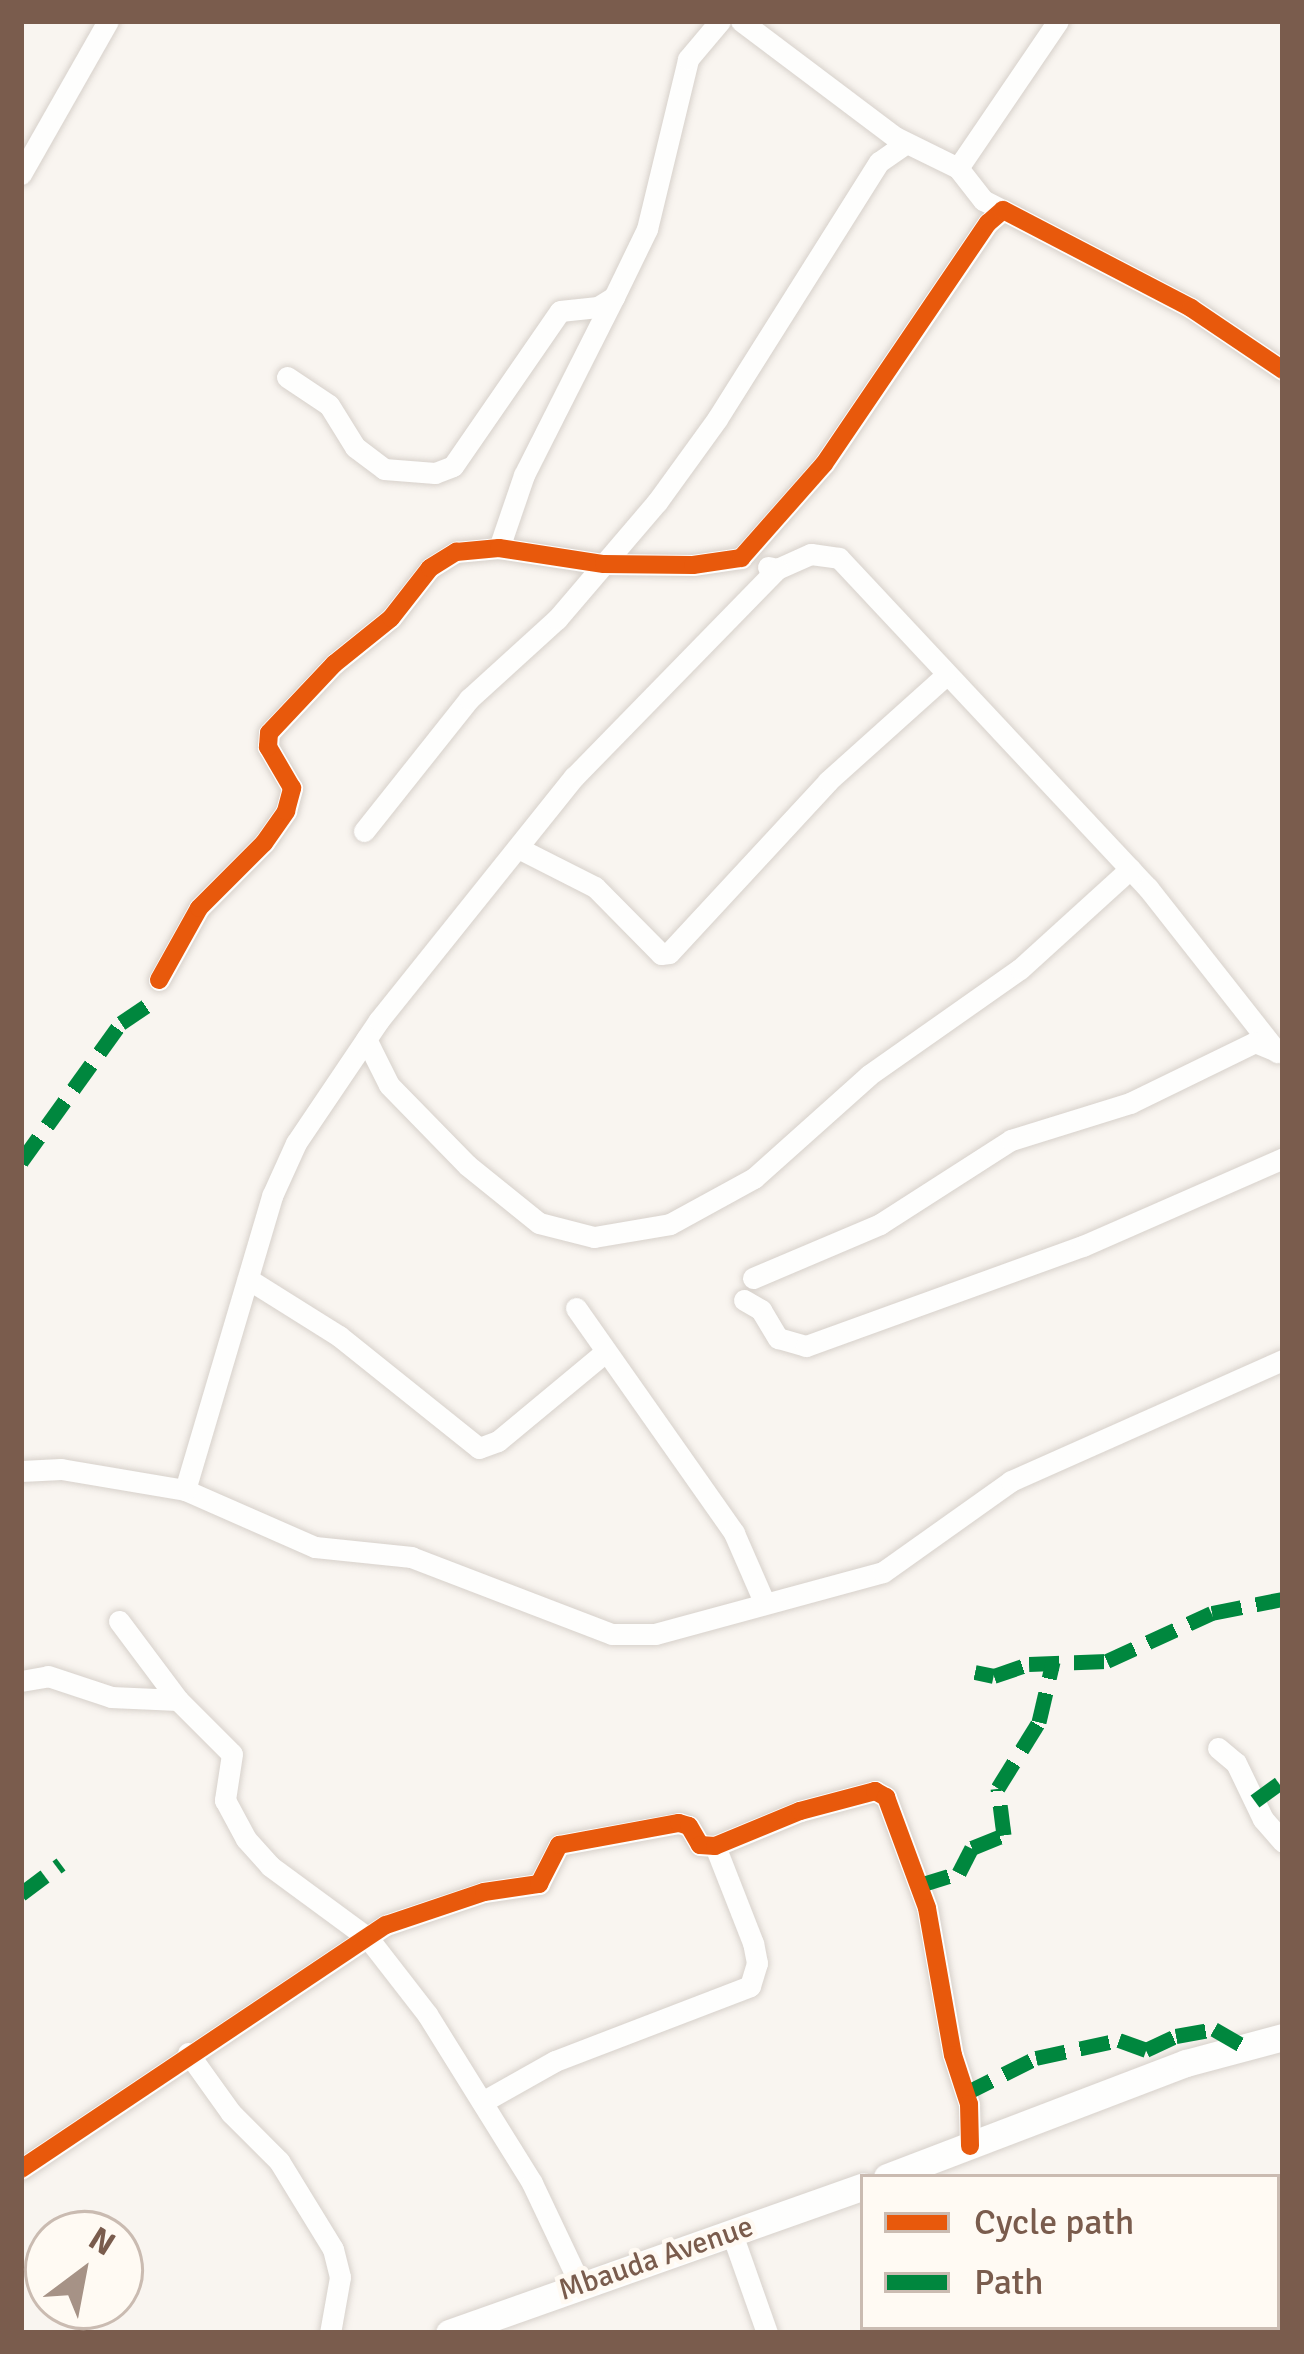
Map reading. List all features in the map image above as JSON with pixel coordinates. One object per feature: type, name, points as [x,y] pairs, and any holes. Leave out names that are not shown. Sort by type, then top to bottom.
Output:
[{"type":"street","points":[[21,174],[109,21]]},
{"type":"street","points":[[500,548],[524,475],[647,229],[688,59],[720,21]]},
{"type":"street","points":[[741,21],[906,143],[958,168],[983,200],[1191,308],[1283,370]]},
{"type":"street","points":[[958,168],[1058,21]]},
{"type":"street","points":[[364,831],[469,699],[557,619],[604,565],[717,419],[879,162],[906,143]]},
{"type":"street","points":[[741,559],[824,464],[988,223],[1003,210]]},
{"type":"street","points":[[287,376],[319,396],[355,447],[384,469],[443,471],[453,466],[560,311],[598,307],[614,297]]},
{"type":"street","points":[[159,980],[199,908],[264,843],[286,811],[292,788],[268,747],[269,733],[334,664],[391,618],[442,558],[500,548],[604,565],[693,565],[741,559],[777,569]]},
{"type":"street","points":[[185,1490],[289,1157],[366,1039],[518,848],[658,686],[777,569],[811,554],[839,558],[1130,869],[1280,1055]]},
{"type":"street","points":[[518,848],[595,887],[661,954],[669,952],[828,781],[946,675]]},
{"type":"street","points":[[366,1039],[389,1085],[467,1165],[539,1223],[594,1237],[647,1229],[709,1205],[754,1178],[869,1075],[1020,969],[1130,869]]},
{"type":"street","points":[[1280,1055],[1255,1042],[1130,1103],[1011,1140],[898,1215],[749,1289],[778,1338],[806,1346],[1083,1246],[1283,1158]]},
{"type":"street","points":[[248,1279],[339,1336],[479,1448],[498,1442],[604,1353]]},
{"type":"street","points":[[576,1308],[722,1514],[765,1604]]},
{"type":"street","points":[[21,1471],[61,1469],[185,1490],[294,1541],[427,1562],[612,1634],[655,1634],[883,1572],[1011,1480],[1283,1360]]},
{"type":"street","points":[[119,1621],[178,1700],[232,1754],[225,1800],[246,1839],[270,1866],[368,1938],[427,2014],[532,2182],[580,2284]]},
{"type":"street","points":[[21,1682],[47,1676],[111,1696],[178,1700]]},
{"type":"street","points":[[1218,1748],[1236,1763],[1263,1819],[1283,1842]]},
{"type":"street","points":[[21,2169],[73,2139],[188,2053],[368,1938],[437,1905],[539,1884],[559,1845],[680,1822],[689,1826],[704,1847],[715,1846],[800,1811],[867,1792],[886,1797],[927,1908],[952,2055],[970,2104],[970,2146]]},
{"type":"street","points":[[484,2101],[555,2061],[750,1987],[758,1963],[753,1942],[715,1846]]},
{"type":"street","points":[[894,2174],[1186,2063],[1283,2037]]},
{"type":"street","points":[[188,2053],[231,2114],[279,2161],[333,2249],[340,2277],[330,2333]]},
{"type":"street","name":"Mbauda Avenue","points":[[449,2333],[860,2187]]},
{"type":"street","points":[[732,2234],[767,2333]]},
{"type":"marked path","points":[[21,1162],[121,1023],[149,1004]]},
{"type":"marked path","points":[[975,1672],[994,1676],[1029,1664],[1107,1661],[1212,1613],[1283,1599]]},
{"type":"marked path","points":[[920,1885],[959,1873],[972,1848],[1004,1835],[998,1788],[1039,1722],[1053,1662]]},
{"type":"marked path","points":[[1255,1801],[1283,1781]]},
{"type":"marked path","points":[[21,1894],[61,1864]]},
{"type":"marked path","points":[[964,2094],[1036,2058],[1119,2040],[1146,2050],[1176,2036],[1214,2029],[1245,2047]]},
{"type":"cycle path","points":[[159,980],[199,908],[264,843],[286,811],[292,788],[268,747],[269,733],[334,664],[391,618],[430,568],[456,552],[499,548],[604,564],[693,565],[741,558],[824,464],[988,223],[1003,210],[1191,308],[1283,370]]},
{"type":"cycle path","points":[[21,2169],[386,1925],[484,1892],[539,1884],[559,1845],[679,1823],[689,1826],[700,1845],[715,1846],[800,1811],[875,1791],[886,1797],[927,1908],[953,2055],[969,2104],[970,2146]]}]
